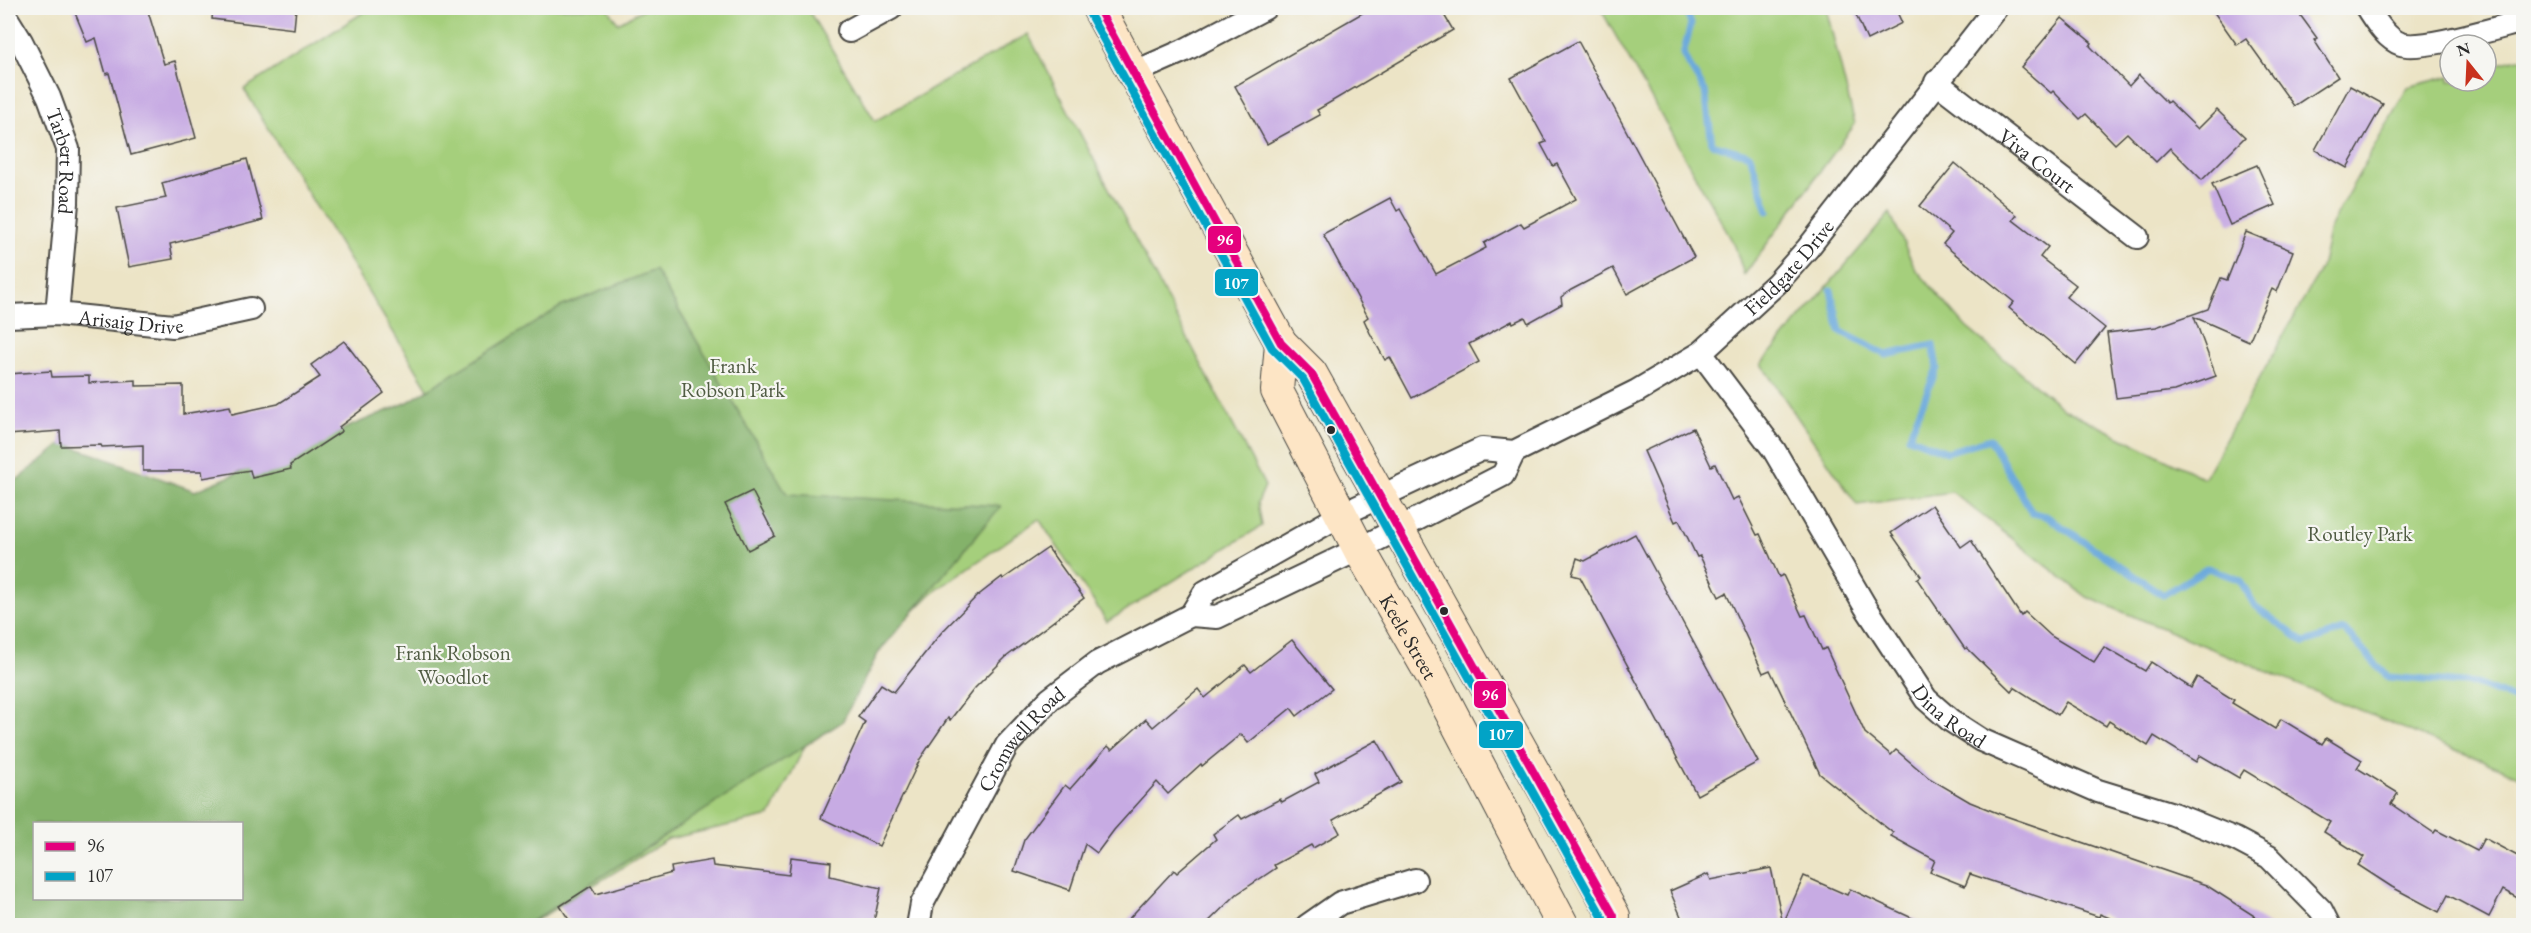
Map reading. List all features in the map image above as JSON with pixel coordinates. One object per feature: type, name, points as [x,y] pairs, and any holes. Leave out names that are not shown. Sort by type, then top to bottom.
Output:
[{"type":"main road","name":"Keele Street","points":[[1098,8],[1281,343],[1311,373],[1614,916],[1613,926]]},
{"type":"main road","name":"Keele Street","points":[[1281,343],[1276,391],[1359,549],[1432,676],[1563,926]]},
{"type":"street","points":[[849,31],[891,8]]},
{"type":"street","points":[[1133,73],[1184,51],[1265,8]]},
{"type":"street","name":"Fieldgate Drive","points":[[1514,452],[1637,390],[1701,353],[1777,283],[1808,248],[1996,8]]},
{"type":"street","points":[[2367,8],[2381,29],[2401,44],[2426,44],[2523,21]]},
{"type":"street","name":"Tarbert Road","points":[[8,20],[49,97],[68,149],[67,203],[57,314]]},
{"type":"street","name":"Viva Court","points":[[1936,82],[2137,237]]},
{"type":"street","name":"Arisaig Drive","points":[[8,316],[57,314],[173,326],[251,309]]},
{"type":"street","name":"Dina Road","points":[[1701,353],[1774,450],[1865,606],[1926,699],[1950,720],[1981,740],[2098,791],[2173,814],[2235,839],[2269,857],[2321,909],[2329,926]]},
{"type":"street","points":[[1341,515],[1482,449],[1514,452],[1503,475],[1359,549]]},
{"type":"street","name":"Cromwell Road","points":[[1191,615],[1204,592],[1341,515]]},
{"type":"street","name":"Cromwell Road","points":[[918,926],[922,904],[1007,745],[1050,699],[1097,663],[1191,615],[1217,617],[1359,549]]},
{"type":"street","points":[[1307,926],[1340,903],[1415,880]]},
{"type":"green space","name":"Frank Robson Park","points":[[370,8],[608,8],[618,23],[645,8],[807,8],[875,121],[1028,34],[1265,486],[1258,502],[1262,526],[1107,622],[1039,519],[931,594],[831,694],[770,816],[668,839],[529,925],[8,926],[8,489],[225,507],[441,410],[244,89]]},
{"type":"green space","points":[[1600,8],[1826,8],[1855,124],[1744,275],[1735,246]]},
{"type":"green space","name":"Routley Park","points":[[2523,58],[2523,778],[2087,597],[1952,492],[1857,505],[1761,364],[1890,213],[1915,268],[1966,327],[2064,409],[2204,478],[2321,268],[2331,224],[2408,87],[2438,79],[2438,93],[2498,93],[2498,64]]},
{"type":"green space","name":"Frank Robson Woodlot","points":[[655,270],[787,494],[1001,506],[879,652],[842,722],[526,925],[8,926],[8,487],[63,443],[195,491],[408,402],[560,307]]},
{"type":"building","points":[[73,8],[147,8],[164,64],[175,61],[196,138],[131,155],[109,73],[106,74],[96,38],[87,42]]},
{"type":"building","points":[[213,8],[296,8],[294,29],[212,19]]},
{"type":"building","points":[[1371,8],[1440,8],[1453,30],[1317,110],[1320,115],[1267,144],[1235,86]]},
{"type":"building","points":[[1853,8],[1895,8],[1902,23],[1867,40]]},
{"type":"building","points":[[2211,8],[2295,8],[2317,38],[2314,40],[2338,77],[2294,106],[2246,39],[2237,45]]},
{"type":"building","points":[[2062,18],[2092,43],[2090,46],[2129,86],[2139,75],[2198,129],[2217,110],[2245,137],[2202,180],[2170,148],[2156,162],[2127,133],[2115,144],[2086,114],[2080,119],[2053,91],[2051,93],[2021,67]]},
{"type":"building","points":[[1578,41],[1694,257],[1627,294],[1613,268],[1571,290],[1561,297],[1562,304],[1528,323],[1525,317],[1513,323],[1512,321],[1469,344],[1479,362],[1412,398],[1390,357],[1385,360],[1370,333],[1364,320],[1368,317],[1323,234],[1390,198],[1397,211],[1400,209],[1436,274],[1486,248],[1484,243],[1521,223],[1524,227],[1576,199],[1557,164],[1553,166],[1541,144],[1546,142],[1511,78]]},
{"type":"building","points":[[2350,86],[2383,104],[2347,168],[2315,150]]},
{"type":"building","points":[[247,159],[263,220],[170,244],[173,259],[129,267],[117,208],[166,198],[162,183]]},
{"type":"building","points":[[1955,163],[2017,215],[2013,220],[2048,247],[2040,257],[2076,285],[2066,297],[2105,328],[2076,364],[2009,308],[2014,302],[1943,244],[1952,233],[1920,206]]},
{"type":"building","points":[[2257,165],[2275,205],[2230,225],[2212,184]]},
{"type":"building","points":[[2246,232],[2293,251],[2277,292],[2272,289],[2249,341],[2194,317],[2216,376],[2174,391],[2116,398],[2107,333],[2156,327],[2208,309],[2221,278],[2227,280]]},
{"type":"building","points":[[344,341],[384,393],[339,427],[342,431],[290,465],[291,469],[252,478],[250,470],[203,478],[202,471],[143,471],[143,445],[61,446],[60,431],[8,435],[8,374],[51,371],[52,377],[89,376],[89,383],[136,380],[136,386],[183,385],[183,414],[230,406],[232,414],[278,404],[320,377],[311,365]]},
{"type":"building","points":[[1693,428],[1711,466],[1715,464],[1732,500],[1738,497],[1757,535],[1760,534],[1779,577],[1783,575],[1802,616],[1806,615],[1822,650],[1826,648],[1865,733],[1891,755],[1896,750],[1929,778],[1970,802],[2206,885],[2270,926],[2129,926],[2100,914],[2099,917],[1970,874],[1965,886],[1930,872],[1935,860],[1891,836],[1893,833],[1820,774],[1770,670],[1763,673],[1726,593],[1719,597],[1700,556],[1697,557],[1679,520],[1675,522],[1644,451]]},
{"type":"building","points":[[752,491],[775,536],[748,550],[725,504]]},
{"type":"building","points":[[1932,505],[1961,547],[1971,540],[2021,616],[2025,612],[2051,636],[2094,662],[2104,647],[2145,671],[2151,662],[2191,688],[2197,677],[2234,700],[2232,703],[2275,729],[2281,719],[2322,744],[2326,738],[2362,760],[2357,768],[2398,793],[2391,804],[2434,833],[2436,830],[2477,851],[2484,838],[2523,859],[2523,901],[2503,890],[2489,917],[2448,895],[2439,912],[2392,887],[2358,865],[2364,857],[2324,832],[2330,822],[2244,770],[2239,778],[2200,755],[2196,762],[2154,736],[2148,746],[2109,721],[2106,726],[2066,702],[2058,715],[2014,687],[2011,691],[1967,648],[1965,649],[1917,579],[1921,576],[1891,533]]},
{"type":"building","points":[[1635,534],[1758,762],[1697,795],[1580,577],[1572,575],[1577,558],[1585,561]]},
{"type":"building","points":[[1048,548],[1084,598],[1006,657],[974,689],[950,720],[948,718],[920,759],[879,846],[821,818],[865,722],[858,717],[881,684],[894,692],[941,633],[976,597],[1002,577],[1003,579]]},
{"type":"building","points":[[1292,640],[1332,689],[1297,716],[1291,708],[1248,743],[1241,734],[1202,766],[1201,764],[1168,794],[1157,782],[1114,830],[1097,853],[1085,844],[1070,890],[1014,871],[1024,840],[1065,785],[1070,789],[1108,746],[1112,750],[1146,719],[1153,727],[1198,689],[1205,698],[1245,665],[1251,672]]},
{"type":"building","points":[[1377,740],[1401,782],[1333,820],[1340,833],[1313,848],[1311,845],[1274,865],[1276,868],[1237,894],[1204,926],[1122,926],[1174,870],[1177,873],[1216,839],[1213,834],[1239,815],[1242,819],[1280,799],[1282,802],[1319,782],[1315,774]]},
{"type":"building","points":[[791,857],[831,862],[830,876],[881,888],[873,926],[573,926],[560,906],[591,886],[596,894],[672,873],[671,867],[712,860],[713,866],[789,875]]},
{"type":"building","points":[[1771,868],[1783,924],[1804,876],[1847,895],[1850,889],[1929,926],[1685,926],[1670,891],[1708,874],[1711,880]]},
{"type":"waterway","points":[[1685,8],[1691,24],[1683,55],[1705,91],[1712,144],[1750,155],[1768,211]]},
{"type":"waterway","points":[[1831,290],[1840,331],[1886,355],[1933,345],[1937,368],[1909,437],[1947,452],[1990,439],[2032,513],[2046,516],[2163,595],[2208,568],[2240,580],[2255,606],[2305,643],[2344,630],[2388,677],[2476,684],[2524,703]]},
{"type":"transit line","name":"96","points":[[1098,8],[1281,343],[1311,373],[1614,916],[1613,926]]},
{"type":"transit line","name":"107","points":[[1089,13],[1272,348],[1303,379],[1603,918],[1603,925]]}]
